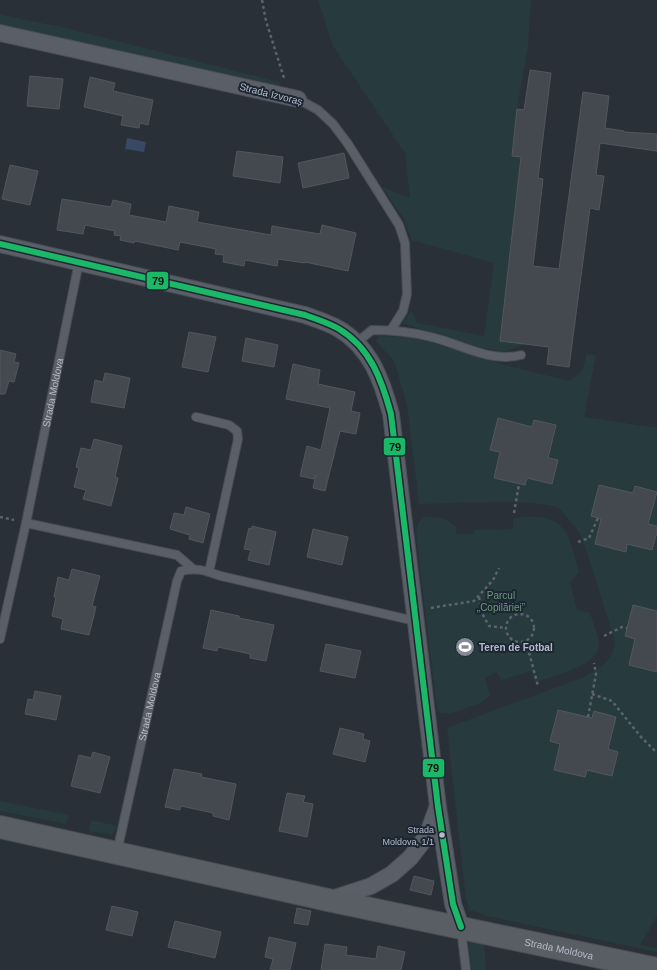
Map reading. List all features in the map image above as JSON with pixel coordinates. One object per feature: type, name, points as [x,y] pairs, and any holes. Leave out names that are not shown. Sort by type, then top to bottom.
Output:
[{"type":"street","name":"Strada Izvoraș","points":[[0,34],[298,99]]},
{"type":"street","points":[[0,244],[305,315],[339,329],[356,343],[371,360],[384,387],[392,414],[438,807],[453,904],[460,927]]},
{"type":"street","points":[[328,900],[371,886],[392,874],[410,858],[427,836],[438,807]]},
{"type":"street","name":"Strada Moldova","points":[[0,827],[328,900],[657,970]]},
{"type":"lane","name":"Strada Izvoraș","points":[[298,99],[318,110],[333,124],[352,150],[399,225],[405,243],[407,294],[404,310],[391,330]]},
{"type":"lane","name":"Strada Moldova","points":[[0,639],[26,523],[79,262]]},
{"type":"lane","points":[[356,343],[372,330],[391,330],[431,337],[497,358],[512,358],[521,355]]},
{"type":"lane","points":[[196,417],[229,425],[238,431],[238,439],[209,572]]},
{"type":"lane","points":[[26,523],[177,555],[192,568],[416,621]]},
{"type":"lane","name":"Strada Moldova","points":[[117,853],[177,581],[181,571],[192,568]]},
{"type":"lane","points":[[460,927],[466,970]]},
{"type":"path","points":[[262,0],[266,21],[284,78],[298,99]]},
{"type":"path","points":[[514,512],[519,484]]},
{"type":"path","points":[[578,542],[589,538],[598,518]]},
{"type":"path","points":[[428,601],[429,609],[474,601],[494,580],[499,568]]},
{"type":"path","points":[[479,597],[482,613],[490,626],[506,628]]},
{"type":"path","points":[[518,614],[526,616],[533,622],[534,630],[533,635],[526,641],[518,642],[511,639],[506,632],[506,628],[507,623],[513,616],[518,614]]},
{"type":"path","points":[[604,636],[622,627],[628,628]]},
{"type":"path","points":[[526,641],[538,686]]},
{"type":"path","points":[[588,717],[596,674],[594,663]]},
{"type":"path","points":[[592,694],[612,701],[641,737],[657,753]]},
{"type":"green space","points":[[318,0],[531,0],[528,46],[517,109],[512,155],[521,157],[500,341],[524,344],[505,352],[482,348],[402,323],[412,311],[417,323],[484,336],[494,263],[411,240],[404,219],[382,187],[410,198],[405,153],[333,46]]},
{"type":"green space","points":[[0,14],[58,26],[279,82],[283,90],[0,27]]},
{"type":"green space","points":[[381,336],[407,337],[431,342],[505,365],[569,381],[577,376],[582,370],[586,354],[596,355],[584,417],[657,428],[657,916],[640,945],[657,948],[657,952],[487,916],[470,910],[466,899],[447,728],[584,677],[604,664],[611,655],[615,642],[585,546],[579,532],[558,507],[541,504],[506,502],[419,504],[407,404],[394,361],[376,341]]},
{"type":"green space","name":"Parcul „Copilăriei”","points":[[426,517],[446,520],[456,527],[456,534],[474,534],[474,530],[513,529],[513,519],[522,517],[538,517],[549,519],[557,523],[568,536],[579,572],[570,582],[577,610],[590,613],[597,632],[599,644],[597,651],[592,658],[573,669],[535,682],[531,671],[501,680],[497,672],[485,678],[490,695],[481,703],[449,714],[441,713],[437,709],[416,534],[418,523]]},
{"type":"green space","points":[[0,801],[69,815],[66,824],[0,811]]},
{"type":"green space","points":[[91,820],[117,826],[112,835],[89,831]]},
{"type":"green space","points":[[468,939],[484,942],[486,970],[472,970]]},
{"type":"water","points":[[127,138],[146,142],[144,152],[125,149]]},
{"type":"building","points":[[530,70],[551,73],[538,178],[543,179],[533,266],[559,269],[583,92],[609,96],[605,128],[624,132],[657,134],[657,151],[600,143],[596,175],[604,176],[599,210],[590,208],[569,367],[547,364],[549,347],[500,341],[521,157],[512,156],[517,109],[524,110]]},
{"type":"building","points":[[30,76],[63,79],[59,109],[27,106]]},
{"type":"building","points":[[90,77],[115,83],[113,91],[153,100],[148,125],[140,123],[139,128],[121,125],[123,116],[84,107]]},
{"type":"building","points":[[237,151],[283,157],[280,183],[233,176]]},
{"type":"building","points":[[344,153],[349,178],[303,188],[298,163]]},
{"type":"building","points":[[10,165],[38,171],[30,205],[2,199]]},
{"type":"building","points":[[62,199],[111,207],[113,200],[131,204],[129,215],[166,222],[169,206],[199,212],[197,222],[271,235],[272,226],[320,234],[322,225],[356,233],[348,271],[305,262],[278,259],[277,266],[245,260],[244,266],[223,262],[224,255],[215,254],[216,249],[180,242],[178,250],[135,241],[134,243],[120,240],[121,236],[114,235],[115,231],[85,225],[83,234],[57,230]]},
{"type":"building","points":[[189,332],[216,337],[208,372],[182,367]]},
{"type":"building","points":[[246,338],[278,345],[274,367],[242,361]]},
{"type":"building","points":[[0,350],[16,354],[14,362],[19,363],[14,382],[9,381],[5,394],[0,394]]},
{"type":"building","points":[[293,364],[320,370],[318,384],[355,392],[351,411],[360,413],[356,434],[340,431],[325,491],[313,488],[316,475],[314,479],[300,476],[307,446],[321,450],[330,408],[286,399]]},
{"type":"building","points":[[105,373],[130,378],[124,408],[91,402],[95,380],[103,382]]},
{"type":"building","points":[[498,418],[532,427],[534,420],[556,425],[548,458],[558,460],[552,484],[527,478],[525,485],[494,478],[500,452],[490,450]]},
{"type":"building","points":[[94,439],[122,446],[115,477],[118,478],[111,506],[83,499],[86,490],[74,487],[79,468],[76,467],[81,448],[91,450]]},
{"type":"building","points":[[599,485],[633,493],[635,486],[657,492],[648,524],[657,526],[657,532],[652,550],[627,544],[626,552],[595,544],[601,519],[591,516]]},
{"type":"building","points":[[186,507],[210,514],[203,543],[189,539],[190,535],[170,529],[174,513],[184,515]]},
{"type":"building","points":[[252,526],[276,532],[269,565],[248,560],[251,550],[244,549],[249,528],[252,529]]},
{"type":"building","points":[[313,529],[348,537],[342,565],[307,557]]},
{"type":"building","points":[[72,569],[100,576],[92,606],[96,607],[89,635],[61,629],[63,619],[52,616],[58,577],[69,580]]},
{"type":"building","points":[[633,605],[657,611],[657,672],[629,665],[635,639],[625,636]]},
{"type":"building","points":[[211,610],[239,616],[239,618],[274,625],[266,661],[250,658],[250,654],[218,647],[217,651],[203,648]]},
{"type":"building","points":[[326,644],[361,651],[355,678],[320,671]]},
{"type":"building","points":[[35,691],[61,696],[56,720],[25,714],[28,699],[33,700]]},
{"type":"building","points":[[558,710],[592,718],[594,711],[616,717],[608,749],[618,752],[612,776],[587,770],[585,777],[554,770],[560,744],[550,741]]},
{"type":"building","points":[[340,728],[364,734],[363,739],[370,741],[365,762],[333,754]]},
{"type":"building","points":[[93,752],[110,757],[100,793],[71,786],[79,755],[91,758]]},
{"type":"building","points":[[174,769],[202,774],[201,777],[236,784],[229,820],[213,816],[213,813],[181,806],[180,810],[165,807]]},
{"type":"building","points":[[287,793],[305,796],[303,802],[313,804],[307,837],[279,831]]},
{"type":"building","points":[[414,876],[434,881],[431,895],[410,890]]},
{"type":"building","points":[[112,906],[138,912],[132,936],[106,930]]},
{"type":"building","points":[[297,908],[311,911],[308,925],[294,923]]},
{"type":"building","points":[[175,921],[221,932],[215,958],[168,947]]},
{"type":"building","points":[[269,937],[296,943],[290,970],[270,970],[273,959],[265,957]]},
{"type":"building","points":[[325,944],[347,947],[346,955],[376,959],[378,946],[405,952],[401,970],[321,970]]},
{"type":"transit line","name":"79","points":[[0,244],[305,315],[327,323],[350,337],[374,366],[384,389],[391,414],[438,807],[453,904],[461,927]]},
{"type":"place","name":"Teren de Fotbal","points":[[465,647]]},
{"type":"place","name":"Strada Moldova, 1/1","points":[[442,835]]}]
